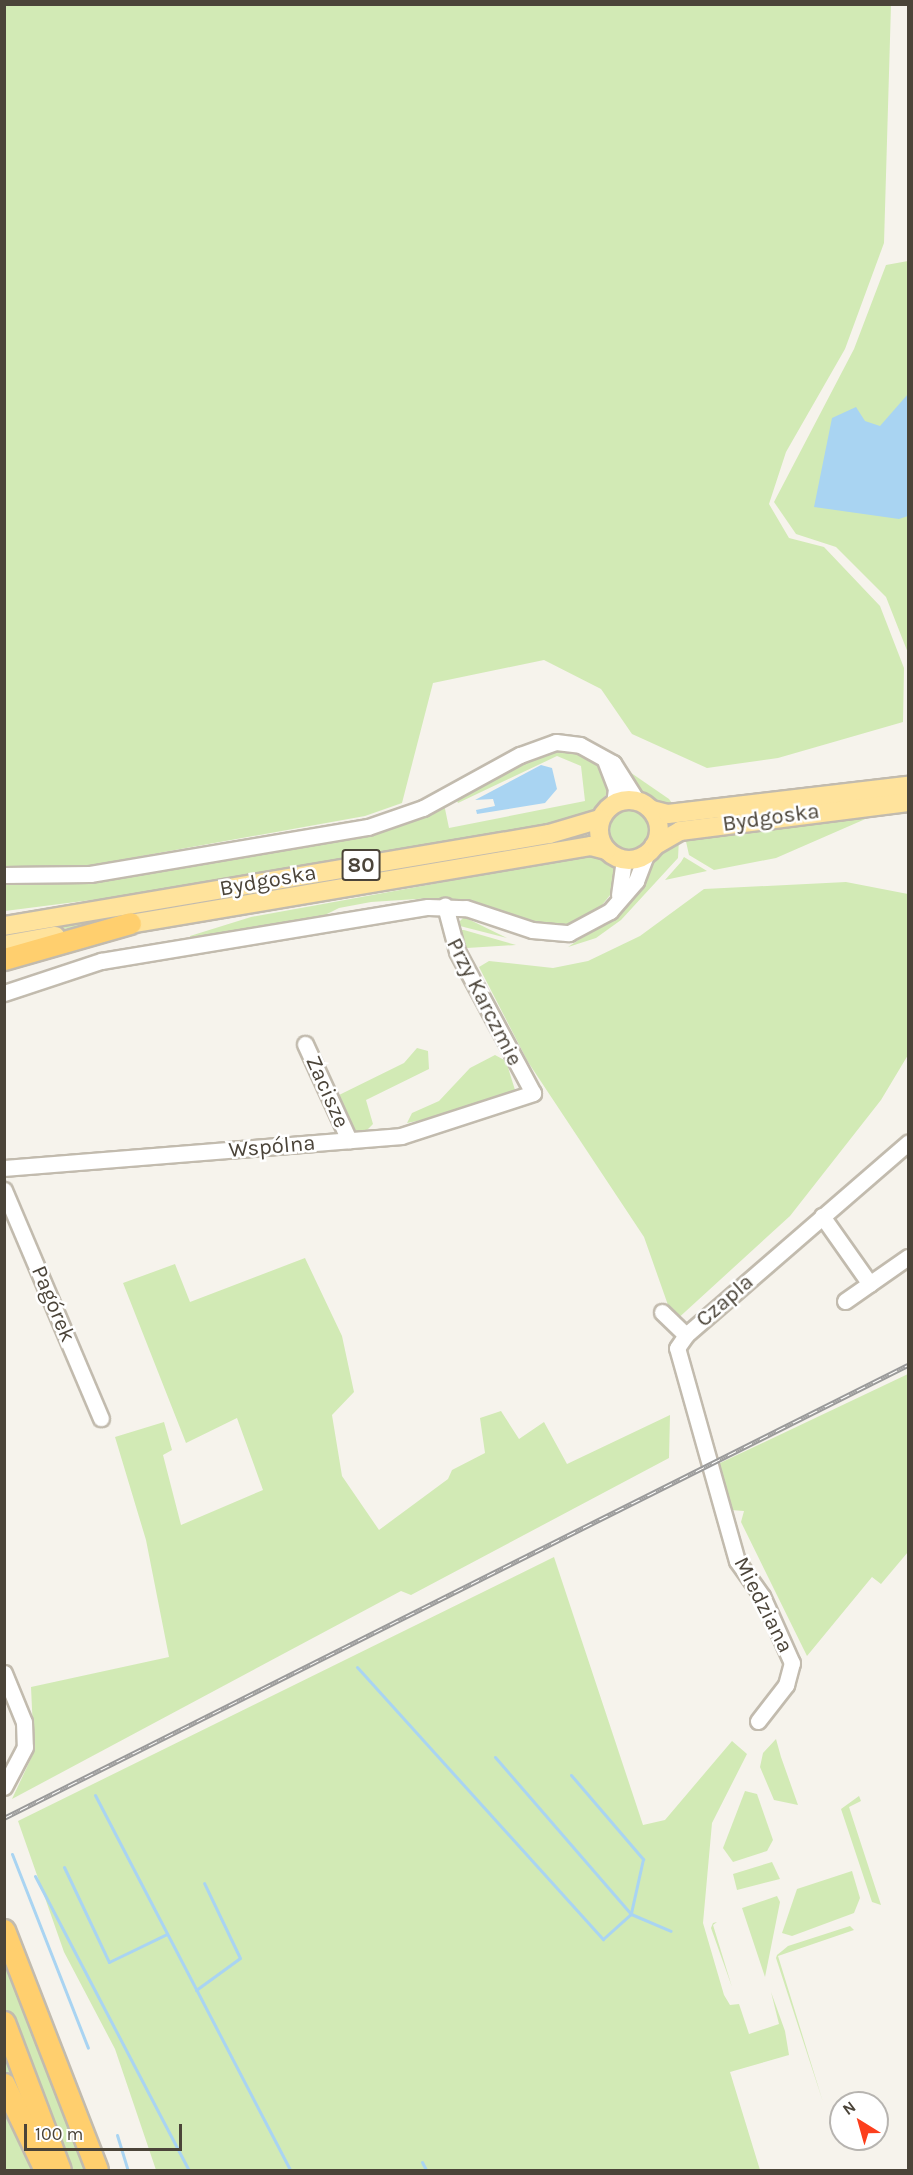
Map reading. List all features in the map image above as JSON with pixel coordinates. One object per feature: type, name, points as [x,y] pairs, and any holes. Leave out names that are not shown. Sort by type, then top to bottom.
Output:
[{"type":"highway","points":[[4,959],[130,924]]},
{"type":"highway","points":[[4,1930],[97,2170]]},
{"type":"highway","points":[[4,2022],[60,2170]]},
{"type":"highway","points":[[4,2084],[45,2170]]},
{"type":"main road","name":"Bydgoska","points":[[644,805],[668,814],[900,795]]},
{"type":"main road","name":"Bydgoska","points":[[650,850],[680,831],[900,795]]},
{"type":"main road","points":[[606,850],[599,836],[600,819],[614,803],[644,805],[659,828],[650,850],[624,860]]},
{"type":"main road","name":"Bydgoska","points":[[4,926],[549,834],[600,819]]},
{"type":"main road","name":"Bydgoska","points":[[130,924],[591,846],[606,850]]},
{"type":"main road","name":"80","points":[[606,850],[624,860]]},
{"type":"main road","name":"80","points":[[4,945],[130,924]]},
{"type":"street","points":[[4,875],[90,874],[368,827],[423,808],[520,755],[556,742],[580,745],[603,757],[623,773],[644,805]]},
{"type":"street","points":[[603,757],[616,789],[614,803]]},
{"type":"street","points":[[4,993],[101,960],[445,906],[532,930],[569,933],[601,918],[636,881],[650,850]]},
{"type":"street","points":[[617,901],[626,875],[624,860]]},
{"type":"street","name":"Przy Karczmie","points":[[445,906],[457,951],[533,1093]]},
{"type":"street","name":"Zacisze","points":[[305,1044],[349,1140]]},
{"type":"street","name":"Wspólna","points":[[4,1168],[424,1132],[533,1093]]},
{"type":"street","name":"Czapla","points":[[727,1515],[677,1356],[686,1335],[909,1143]]},
{"type":"street","name":"Pagórek","points":[[4,1190],[101,1418]]},
{"type":"street","points":[[822,1216],[870,1284]]},
{"type":"street","points":[[845,1301],[909,1257]]},
{"type":"street","points":[[662,1312],[686,1335]]},
{"type":"street","name":"Miedziana","points":[[727,1515],[737,1561],[762,1596],[792,1663],[786,1686],[758,1721]]},
{"type":"street","points":[[4,1674],[24,1722],[25,1747],[4,1787]]},
{"type":"green space","points":[[5,5],[891,5],[884,243],[845,349],[786,452],[769,504],[789,538],[824,547],[880,606],[904,668],[903,722],[778,758],[707,768],[632,734],[601,689],[544,660],[433,683],[402,803],[365,816],[86,866],[5,867]]},
{"type":"green space","points":[[908,261],[908,653],[886,597],[836,547],[796,534],[774,502],[854,349],[886,265]]},
{"type":"green space","points":[[552,751],[574,751],[602,766],[610,790],[586,818],[146,893],[5,911],[4,882],[72,882],[346,837],[444,804],[449,828],[585,801],[581,766],[557,756],[458,803],[455,797]]},
{"type":"green space","points":[[621,766],[669,799],[674,806],[638,792]]},
{"type":"green space","points":[[908,808],[908,813],[870,817],[776,858],[714,870],[689,855],[685,837]]},
{"type":"green space","points":[[630,810],[638,811],[644,816],[649,822],[649,838],[644,844],[638,849],[630,850],[622,849],[616,844],[611,838],[610,830],[611,822],[616,816],[622,811]]},
{"type":"green space","points":[[587,835],[589,839],[5,939],[5,932]]},
{"type":"green space","points":[[679,839],[678,858],[621,920],[596,938],[568,947],[616,915],[636,893],[649,866]]},
{"type":"green space","points":[[598,854],[617,868],[615,889],[598,910],[567,925],[552,927],[432,898],[371,902],[339,908],[315,920],[190,941],[190,936],[251,917]]},
{"type":"green space","points":[[684,857],[707,871],[665,880],[681,862]]},
{"type":"green space","points":[[846,882],[908,894],[908,1055],[881,1100],[790,1216],[674,1322],[644,1237],[528,1062],[479,967],[489,961],[553,968],[588,961],[640,936],[704,889]]},
{"type":"green space","points":[[464,917],[507,938],[456,925]]},
{"type":"green space","points":[[455,930],[464,930],[516,945],[467,948]]},
{"type":"green space","points":[[417,1048],[428,1051],[429,1069],[366,1100],[373,1124],[363,1134],[350,1132],[337,1096],[404,1063]]},
{"type":"green space","points":[[495,1055],[506,1061],[515,1090],[457,1113],[407,1123],[412,1113],[439,1101],[470,1068]]},
{"type":"green space","points":[[305,1258],[342,1336],[354,1392],[332,1415],[342,1476],[379,1530],[448,1479],[452,1470],[485,1453],[480,1418],[501,1411],[519,1439],[544,1422],[567,1464],[670,1415],[669,1458],[411,1595],[401,1591],[12,1799],[34,1752],[31,1687],[169,1657],[146,1540],[115,1437],[164,1422],[172,1450],[163,1455],[181,1525],[263,1490],[237,1418],[186,1443],[123,1283],[175,1264],[190,1302]]},
{"type":"green space","points":[[908,1374],[908,1552],[881,1584],[872,1577],[807,1656],[741,1522],[744,1511],[731,1510],[718,1464]]},
{"type":"green space","points":[[554,1557],[643,1825],[665,1820],[732,1741],[747,1754],[712,1823],[703,1923],[724,1995],[730,2005],[739,2004],[749,2034],[779,2024],[771,1992],[785,2031],[789,2055],[730,2072],[760,2170],[156,2170],[115,2049],[64,1952],[18,1821]]},
{"type":"green space","points":[[776,1739],[798,1805],[774,1800],[760,1767],[763,1753]]},
{"type":"green space","points":[[745,1791],[757,1794],[773,1840],[767,1851],[733,1862],[723,1848]]},
{"type":"green space","points":[[859,1796],[861,1801],[849,1807],[881,1905],[872,1902],[841,1809]]},
{"type":"green space","points":[[772,1862],[780,1879],[737,1890],[733,1874]]},
{"type":"green space","points":[[852,1871],[860,1898],[854,1913],[792,1936],[782,1933],[797,1889]]},
{"type":"green space","points":[[777,1896],[780,1902],[765,1977],[742,1908]]},
{"type":"green space","points":[[717,1922],[713,1925],[732,1987],[711,1928],[713,1923]]},
{"type":"green space","points":[[850,1926],[854,1930],[778,1956],[823,2102],[776,1958],[777,1955],[788,1946]]},
{"type":"green space","points":[[4,1948],[91,2170],[5,2170]]},
{"type":"water","points":[[908,394],[908,516],[899,519],[814,507],[832,418],[856,407],[865,421],[880,426]]},
{"type":"water","points":[[541,765],[552,768],[557,789],[545,803],[477,814],[476,810],[495,806],[493,799],[475,800]]},
{"type":"waterway","points":[[357,1667],[603,1939],[631,1914],[671,1931]]},
{"type":"waterway","points":[[495,1757],[631,1914]]},
{"type":"waterway","points":[[571,1775],[643,1859],[631,1913]]},
{"type":"waterway","points":[[95,1795],[290,2170]]},
{"type":"waterway","points":[[12,1854],[88,2048]]},
{"type":"waterway","points":[[64,1867],[109,1962],[167,1934]]},
{"type":"waterway","points":[[35,1876],[189,2170]]},
{"type":"waterway","points":[[196,1990],[240,1958],[204,1883]]},
{"type":"waterway","points":[[117,2135],[128,2170]]},
{"type":"waterway","points":[[422,2162],[426,2170]]},
{"type":"railway","points":[[4,1818],[908,1365]]}]
